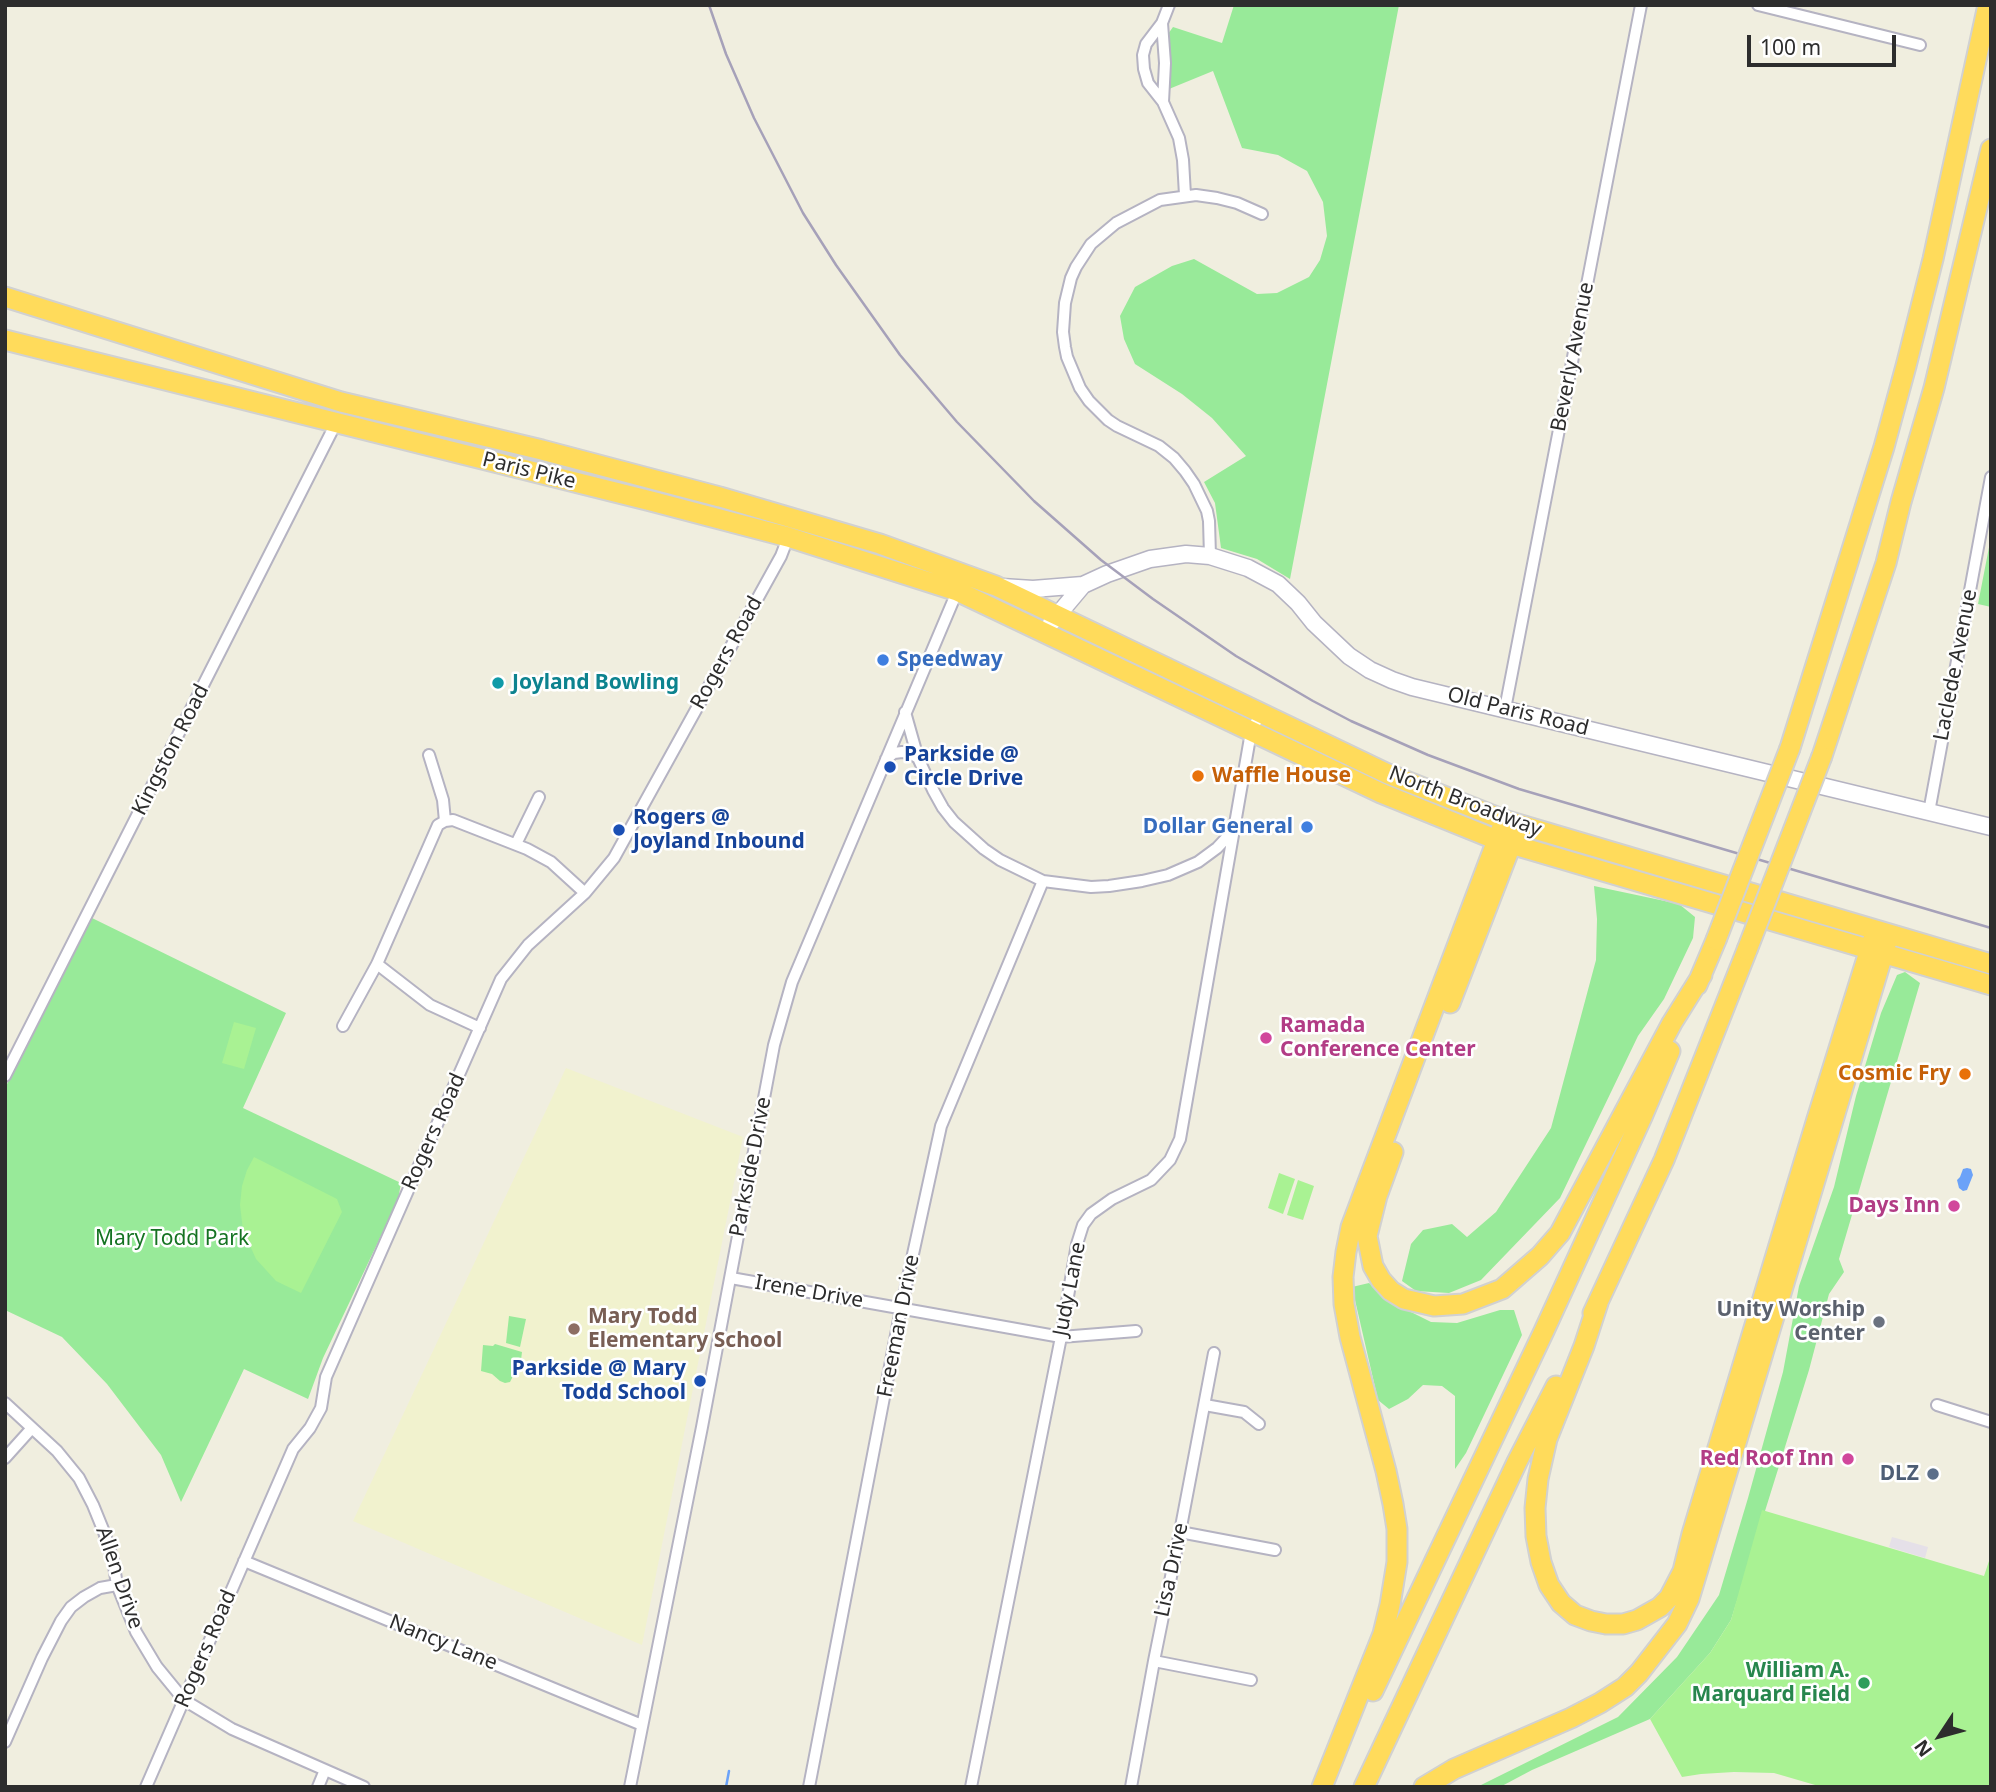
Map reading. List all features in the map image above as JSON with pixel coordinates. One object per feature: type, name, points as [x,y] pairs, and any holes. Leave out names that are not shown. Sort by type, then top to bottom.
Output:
[{"type":"highway","points":[[1328,1787],[1642,1118],[1716,940],[1790,748],[1903,378],[1933,259],[1989,5]]},
{"type":"highway","points":[[1364,1787],[1517,1462],[1598,1303],[1664,1160],[1822,756],[1886,563],[1934,388],[1991,149]]},
{"type":"highway","name":"Paris Pike","points":[[5,297],[341,402],[542,450],[790,528],[960,583],[1044,631]]},
{"type":"highway","name":"Paris Pike","points":[[5,340],[638,498],[790,528]]},
{"type":"highway","points":[[336,424],[341,402]]},
{"type":"highway","name":"North Broadway","points":[[960,583],[996,586],[1388,774],[1512,823],[1879,943],[1991,985]]},
{"type":"highway","name":"North Broadway","points":[[1044,631],[1392,797],[1504,842],[1879,943],[1991,964]]},
{"type":"highway","points":[[1322,1787],[1383,1634],[1397,1562],[1397,1529],[1393,1504],[1344,1304],[1343,1277],[1348,1239],[1512,823]]},
{"type":"highway","points":[[1504,842],[1370,1222],[1367,1236],[1373,1266],[1391,1291],[1418,1304],[1463,1304],[1502,1289],[1540,1256],[1560,1233],[1672,1023],[1702,975]]},
{"type":"highway","points":[[1598,1303],[1548,1439],[1538,1479],[1536,1536],[1549,1585],[1561,1603],[1576,1615],[1591,1621],[1623,1624],[1637,1620],[1660,1607],[1669,1598],[1683,1571],[1805,1158],[1879,943]]},
{"type":"highway","points":[[1424,1787],[1454,1769],[1571,1718],[1625,1687],[1677,1623],[1689,1599],[1879,943]]},
{"type":"street","points":[[1169,5],[1162,23],[1146,44],[1143,55],[1144,69],[1148,83],[1163,102],[1178,138],[1183,160],[1185,195]]},
{"type":"street","name":"Beverly Avenue","points":[[1505,709],[1641,5]]},
{"type":"street","points":[[1758,5],[1920,46]]},
{"type":"street","points":[[1162,23],[1165,63],[1163,102]]},
{"type":"street","points":[[1210,556],[1207,511],[1194,484],[1174,458],[1159,446],[1117,426],[1099,412],[1080,388],[1065,347],[1065,303],[1071,278],[1091,244],[1128,215],[1160,200],[1185,195],[1217,198],[1262,214]]},
{"type":"street","name":"Kingston Road","points":[[5,1076],[336,424]]},
{"type":"street","name":"Laclede Avenue","points":[[1928,812],[1991,477]]},
{"type":"street","name":"Rogers Road","points":[[146,1787],[293,1448],[310,1428],[321,1408],[326,1377],[502,979],[528,945],[585,893],[614,858],[781,556],[790,528]]},
{"type":"street","name":"Old Paris Road","points":[[996,586],[1034,589],[1083,585],[1150,559],[1186,554],[1210,556],[1248,568],[1278,584],[1349,656],[1370,670],[1412,687],[1991,827]]},
{"type":"street","name":"Parkside Drive","points":[[630,1787],[731,1278],[774,1045],[792,982],[960,583]]},
{"type":"street","points":[[1083,585],[1076,604],[1077,615],[1083,627]]},
{"type":"street","name":"Old Paris Road","points":[[1052,613],[1068,602],[1083,585]]},
{"type":"street","points":[[1044,631],[1052,613],[1052,598],[1063,587]]},
{"type":"street","points":[[905,712],[918,758],[943,808],[962,830],[984,849],[1043,881],[1091,887],[1168,875],[1198,862],[1232,832]]},
{"type":"street","name":"Judy Lane","points":[[971,1787],[1061,1337],[1077,1244],[1083,1225],[1091,1214],[1112,1199],[1151,1180],[1170,1160],[1180,1139],[1251,732],[1262,712]]},
{"type":"street","points":[[886,759],[894,753],[902,752],[918,758]]},
{"type":"street","points":[[429,755],[443,800],[445,821]]},
{"type":"street","points":[[516,844],[539,797]]},
{"type":"street","points":[[343,1026],[377,964],[438,825],[445,821],[453,820],[516,844],[551,862],[585,893]]},
{"type":"street","name":"Freeman Drive","points":[[809,1787],[901,1309],[941,1126],[1043,881]]},
{"type":"street","points":[[377,964],[430,1005],[480,1028]]},
{"type":"street","name":"Irene Drive","points":[[731,1278],[1061,1337],[1136,1331]]},
{"type":"street","name":"Lisa Drive","points":[[1131,1787],[1214,1353]]},
{"type":"street","name":"Allen Drive","points":[[5,1403],[57,1451],[79,1478],[104,1532],[117,1584],[136,1632],[157,1667],[184,1700],[232,1729],[364,1787]]},
{"type":"street","points":[[1205,1405],[1244,1412],[1259,1424]]},
{"type":"street","points":[[1937,1405],[1991,1422]]},
{"type":"street","points":[[5,1458],[32,1428]]},
{"type":"street","points":[[1180,1532],[1275,1550]]},
{"type":"street","name":"Nancy Lane","points":[[244,1562],[642,1725]]},
{"type":"street","points":[[5,1742],[61,1621],[71,1607],[84,1597],[100,1588],[117,1584]]},
{"type":"street","points":[[1154,1661],[1251,1680]]},
{"type":"street","points":[[318,1787],[325,1770]]},
{"type":"shaded area","name":"Mary Todd Elementary School","points":[[566,1068],[743,1137],[642,1645],[353,1521]]},
{"type":"shaded area","points":[[1892,1537],[1928,1547],[1925,1558],[1889,1547]]},
{"type":"green space","points":[[1234,5],[1399,5],[1290,579],[1257,559],[1221,548],[1215,503],[1204,482],[1246,456],[1212,418],[1182,394],[1135,364],[1124,339],[1120,316],[1135,287],[1172,266],[1194,259],[1257,294],[1277,293],[1309,277],[1320,260],[1327,236],[1323,202],[1307,171],[1278,155],[1242,148],[1213,71],[1169,89],[1171,65],[1168,34],[1173,27],[1222,43]]},
{"type":"green space","points":[[1991,537],[1991,607],[1978,604]]},
{"type":"green space","points":[[1594,886],[1679,904],[1695,917],[1693,938],[1664,999],[1638,1036],[1560,1198],[1481,1280],[1449,1293],[1416,1291],[1402,1281],[1411,1244],[1423,1230],[1452,1224],[1467,1237],[1496,1212],[1551,1128],[1596,960],[1597,919]]},
{"type":"green space","name":"Mary Todd Park","points":[[92,918],[286,1013],[243,1108],[401,1183],[398,1200],[323,1358],[308,1399],[244,1369],[181,1502],[161,1455],[107,1384],[62,1337],[5,1310],[5,1088]]},
{"type":"green space","points":[[1905,972],[1920,983],[1839,1259],[1844,1272],[1829,1294],[1809,1370],[1731,1620],[1710,1653],[1650,1719],[1532,1770],[1500,1787],[1477,1787],[1618,1717],[1677,1657],[1719,1595],[1783,1372],[1799,1286],[1834,1187],[1856,1096],[1881,1013],[1897,975]]},
{"type":"green space","points":[[234,1022],[256,1028],[244,1069],[222,1063]]},
{"type":"green space","points":[[254,1157],[337,1199],[342,1212],[301,1293],[276,1281],[256,1259],[243,1230],[240,1205],[242,1186]]},
{"type":"green space","points":[[1279,1173],[1295,1179],[1283,1214],[1268,1208]]},
{"type":"green space","points":[[1298,1180],[1314,1186],[1303,1220],[1287,1215]]},
{"type":"green space","points":[[1369,1283],[1389,1301],[1431,1322],[1457,1323],[1500,1310],[1514,1310],[1522,1335],[1466,1453],[1455,1469],[1455,1396],[1442,1386],[1423,1385],[1408,1399],[1389,1409],[1378,1400],[1352,1287]]},
{"type":"green space","points":[[509,1316],[526,1319],[520,1347],[506,1343]]},
{"type":"green space","points":[[495,1344],[522,1352],[510,1382],[505,1383],[492,1374],[481,1371],[483,1345]]},
{"type":"green space","points":[[1762,1510],[1984,1576],[1991,1555],[1991,1787],[1822,1787],[1774,1773],[1734,1772],[1682,1777],[1650,1719],[1710,1653],[1731,1620]]},
{"type":"water","points":[[1963,1169],[1971,1169],[1973,1175],[1967,1190],[1963,1191],[1957,1180]]},
{"type":"waterway","points":[[726,1787],[729,1771]]},
{"type":"railway","points":[[709,5],[726,54],[754,118],[803,213],[900,355],[957,422],[1034,501],[1101,560],[1153,599],[1236,656],[1313,701],[1428,755],[1519,789],[1991,928]]},
{"type":"place","name":"Speedway","points":[[883,660]]},
{"type":"place","name":"Joyland Bowling","points":[[498,683]]},
{"type":"place","name":"Parkside @ Circle Drive","points":[[890,767]]},
{"type":"place","name":"Waffle House","points":[[1198,776]]},
{"type":"place","name":"Dollar General","points":[[1307,827]]},
{"type":"place","name":"Rogers @ Joyland Inbound","points":[[619,830]]},
{"type":"place","name":"Ramada Conference Center","points":[[1266,1038]]},
{"type":"place","name":"Cosmic Fry","points":[[1965,1074]]},
{"type":"place","name":"Days Inn","points":[[1954,1206]]},
{"type":"place","name":"Unity Worship Center","points":[[1879,1322]]},
{"type":"place","name":"Mary Todd Elementary School","points":[[574,1329]]},
{"type":"place","name":"Parkside @ Mary Todd School","points":[[700,1381]]},
{"type":"place","name":"Red Roof Inn","points":[[1848,1459]]},
{"type":"place","name":"DLZ","points":[[1933,1474]]},
{"type":"place","name":"William A. Marquard Field","points":[[1864,1683]]}]
